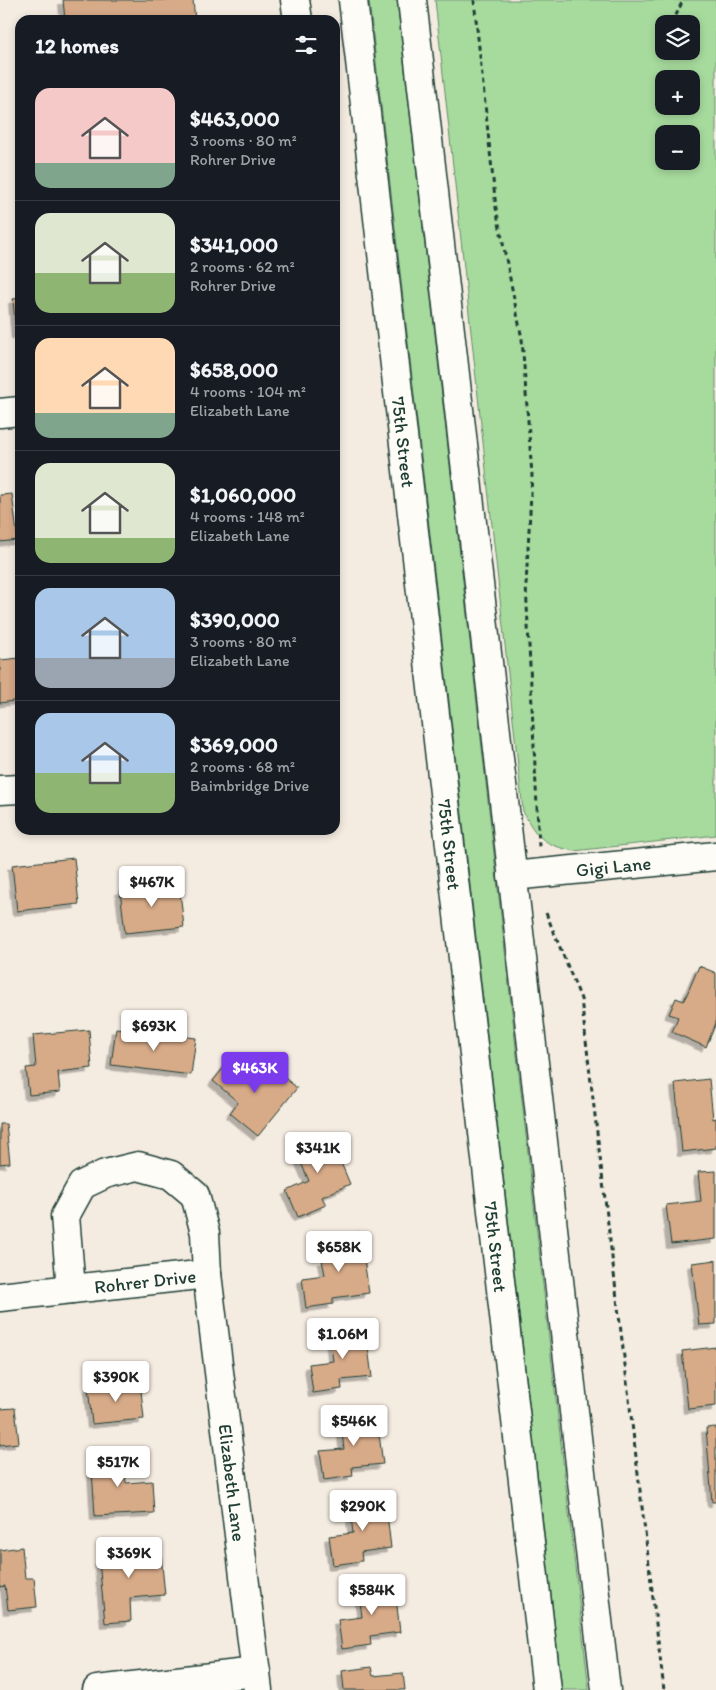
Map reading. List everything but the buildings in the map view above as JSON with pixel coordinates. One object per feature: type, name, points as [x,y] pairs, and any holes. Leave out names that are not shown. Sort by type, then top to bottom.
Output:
[{"type":"main road","points":[[295,0],[297,15]]},
{"type":"main road","name":"75th Street","points":[[353,0],[547,1690]]},
{"type":"main road","points":[[412,0],[606,1690]]},
{"type":"main road","points":[[0,413],[15,412]]},
{"type":"main road","points":[[0,790],[15,788]]},
{"type":"main road","name":"Gigi Lane","points":[[512,876],[716,856]]},
{"type":"main road","name":"Rohrer Drive","points":[[0,1297],[207,1274],[205,1233],[194,1195],[170,1175],[138,1166],[105,1174],[82,1184],[65,1216],[71,1289]]},
{"type":"main road","name":"Elizabeth Lane","points":[[207,1274],[257,1681]]},
{"type":"main road","points":[[97,1690],[257,1681]]},
{"type":"path","points":[[474,0],[496,208],[522,339],[532,474],[526,585],[538,835]]},
{"type":"path","points":[[676,15],[683,0]]},
{"type":"path","points":[[546,916],[581,999],[664,1690]]},
{"type":"green space","points":[[369,0],[397,0],[589,1690],[562,1690]]},
{"type":"green space","points":[[435,0],[716,0],[716,835],[574,851],[549,843],[532,828],[523,811]]}]
